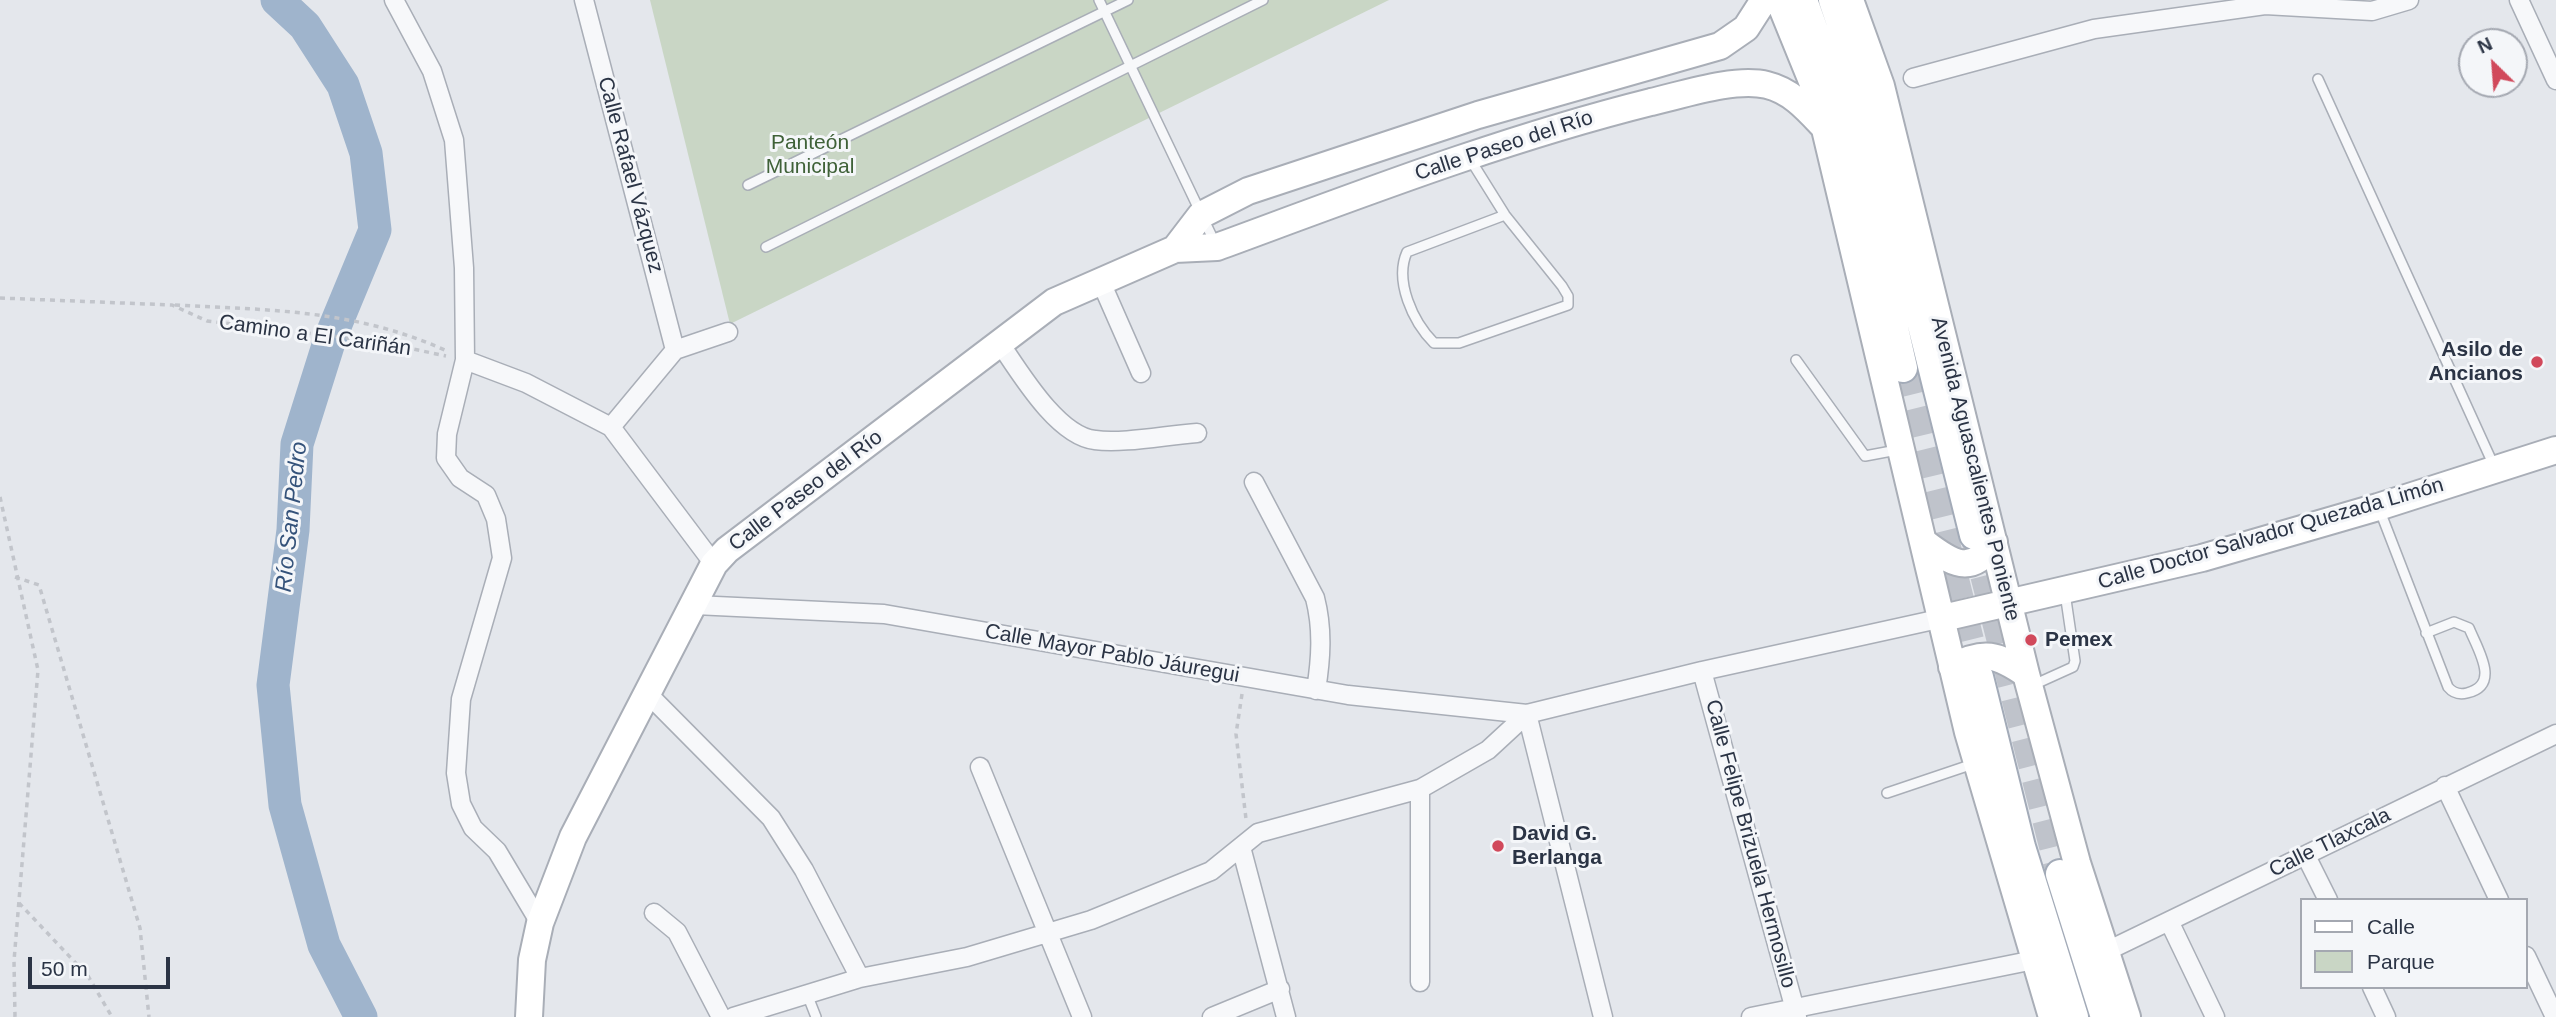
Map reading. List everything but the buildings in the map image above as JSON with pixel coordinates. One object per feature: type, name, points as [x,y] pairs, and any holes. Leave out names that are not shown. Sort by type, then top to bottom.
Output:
[{"type":"main road","points":[[1803,0],[1849,130],[1903,368]]},
{"type":"main road","name":"Avenida Aguascalientes Poniente","points":[[1833,0],[1864,91],[1984,538]]},
{"type":"main road","points":[[1979,677],[2025,859],[2074,1017]]},
{"type":"main road","points":[[2060,874],[2105,1017]]},
{"type":"street","points":[[394,0],[432,71],[454,140],[464,268],[465,360],[447,434],[446,457],[460,478],[486,495],[496,519],[502,558],[461,699],[456,773],[461,804],[473,828],[497,851],[540,922]]},
{"type":"street","name":"Calle Rafael Vázquez","points":[[584,0],[675,350]]},
{"type":"street","name":"Calle Paseo del Río","points":[[1175,249],[1201,215],[1248,191],[1425,132],[1720,46],[1746,28],[1764,0]]},
{"type":"street","points":[[1779,0],[1816,91],[1943,618],[1952,667],[2052,1017]]},
{"type":"street","name":"Avenida Aguascalientes Poniente","points":[[1850,0],[1881,86],[1984,538],[2008,604],[2027,680],[2105,952],[2127,1017]]},
{"type":"street","points":[[1913,78],[2094,29],[2265,5],[2372,11],[2409,0]]},
{"type":"street","points":[[2519,0],[2556,80]]},
{"type":"street","name":"Calle Paseo del Río","points":[[529,1017],[532,960],[540,922],[573,837],[715,564],[727,550],[1054,302],[1175,249],[1217,247],[1468,155],[1586,118],[1735,85],[1766,84],[1798,99],[1825,128]]},
{"type":"street","points":[[1101,282],[1141,373]]},
{"type":"street","points":[[611,427],[675,350],[728,332]]},
{"type":"street","points":[[999,342],[1029,386],[1070,431],[1094,440],[1197,433]]},
{"type":"street","points":[[465,360],[526,383],[611,427],[715,564]]},
{"type":"street","name":"Calle Doctor Salvador Quezada Limón","points":[[1943,618],[2202,558],[2378,508],[2556,450]]},
{"type":"street","points":[[1254,482],[1315,598],[1320,618],[1321,659],[1316,690]]},
{"type":"street","points":[[1925,543],[1950,561],[1962,564],[1983,557],[1984,538]]},
{"type":"street","name":"Calle Mayor Pablo Jáuregui","points":[[695,605],[884,614],[1316,690],[1527,714]]},
{"type":"street","points":[[733,1017],[807,992],[860,978],[967,957],[1048,935],[1210,871],[1258,832],[1420,789],[1488,750],[1527,714],[1702,671],[1943,618]]},
{"type":"street","points":[[1952,667],[1984,655],[2009,662],[2027,680]]},
{"type":"street","name":"Calle Felipe Brizuela Hermosillo","points":[[1702,671],[1796,1013]]},
{"type":"street","points":[[648,694],[771,818],[804,870],[860,978]]},
{"type":"street","points":[[1527,714],[1603,1017]]},
{"type":"street","name":"Calle Tlaxcala","points":[[2105,952],[2556,734]]},
{"type":"street","points":[[980,767],[1082,1017]]},
{"type":"street","points":[[2445,786],[2498,898]]},
{"type":"street","points":[[1420,789],[1420,982]]},
{"type":"street","points":[[1245,843],[1286,1017]]},
{"type":"street","points":[[2306,856],[2327,898]]},
{"type":"street","points":[[654,913],[677,932],[721,1017]]},
{"type":"street","points":[[2169,921],[2215,1017]]},
{"type":"street","points":[[1751,1017],[1796,1013],[2034,960]]},
{"type":"street","points":[[2528,960],[2555,1017]]},
{"type":"street","points":[[1212,1017],[1280,989]]},
{"type":"street","points":[[2373,989],[2386,1017]]},
{"type":"lane","points":[[1099,0],[1217,247]]},
{"type":"lane","points":[[748,185],[1128,0]]},
{"type":"lane","points":[[766,247],[1264,0]]},
{"type":"lane","points":[[2318,79],[2495,470]]},
{"type":"lane","points":[[1468,155],[1505,215],[1562,286],[1568,296],[1568,305],[1459,343],[1434,343],[1423,332],[1403,285],[1401,266],[1407,252],[1505,215]]},
{"type":"lane","points":[[1796,360],[1865,456],[1903,449]]},
{"type":"lane","points":[[2378,508],[2426,632],[2452,692],[2462,694],[2475,691],[2485,682],[2487,673],[2469,628],[2454,622],[2426,632]]},
{"type":"lane","points":[[2027,680],[2068,672],[2073,667],[2075,661],[2065,591]]},
{"type":"lane","points":[[1886,793],[1977,762]]},
{"type":"lane","points":[[807,992],[816,1017]]},
{"type":"path","name":"Camino a El Cariñán","points":[[0,298],[172,305],[207,321],[380,342],[465,360]]},
{"type":"path","points":[[172,305],[312,312],[406,333],[465,360]]},
{"type":"path","points":[[0,497],[15,577],[38,670],[14,961],[16,1017]]},
{"type":"path","points":[[15,577],[39,584],[61,652],[140,928],[149,1017]]},
{"type":"path","points":[[1244,676],[1236,734],[1245,843]]},
{"type":"path","points":[[19,903],[88,976],[112,1017]]},
{"type":"green space","name":"Panteón Municipal","points":[[650,0],[1389,0],[730,324]]},
{"type":"waterway","name":"Río San Pedro","points":[[277,0],[305,26],[343,85],[366,153],[375,230],[331,336],[297,444],[293,530],[273,685],[285,805],[324,945],[361,1017]]},
{"type":"tunnel","points":[[1903,368],[1979,677]]},
{"type":"tunnel","points":[[1974,535],[2060,874]]},
{"type":"place","name":"Asilo de Ancianos","points":[[2537,362]]},
{"type":"place","name":"Pemex","points":[[2031,640]]},
{"type":"place","name":"David G. Berlanga","points":[[1498,846]]}]
